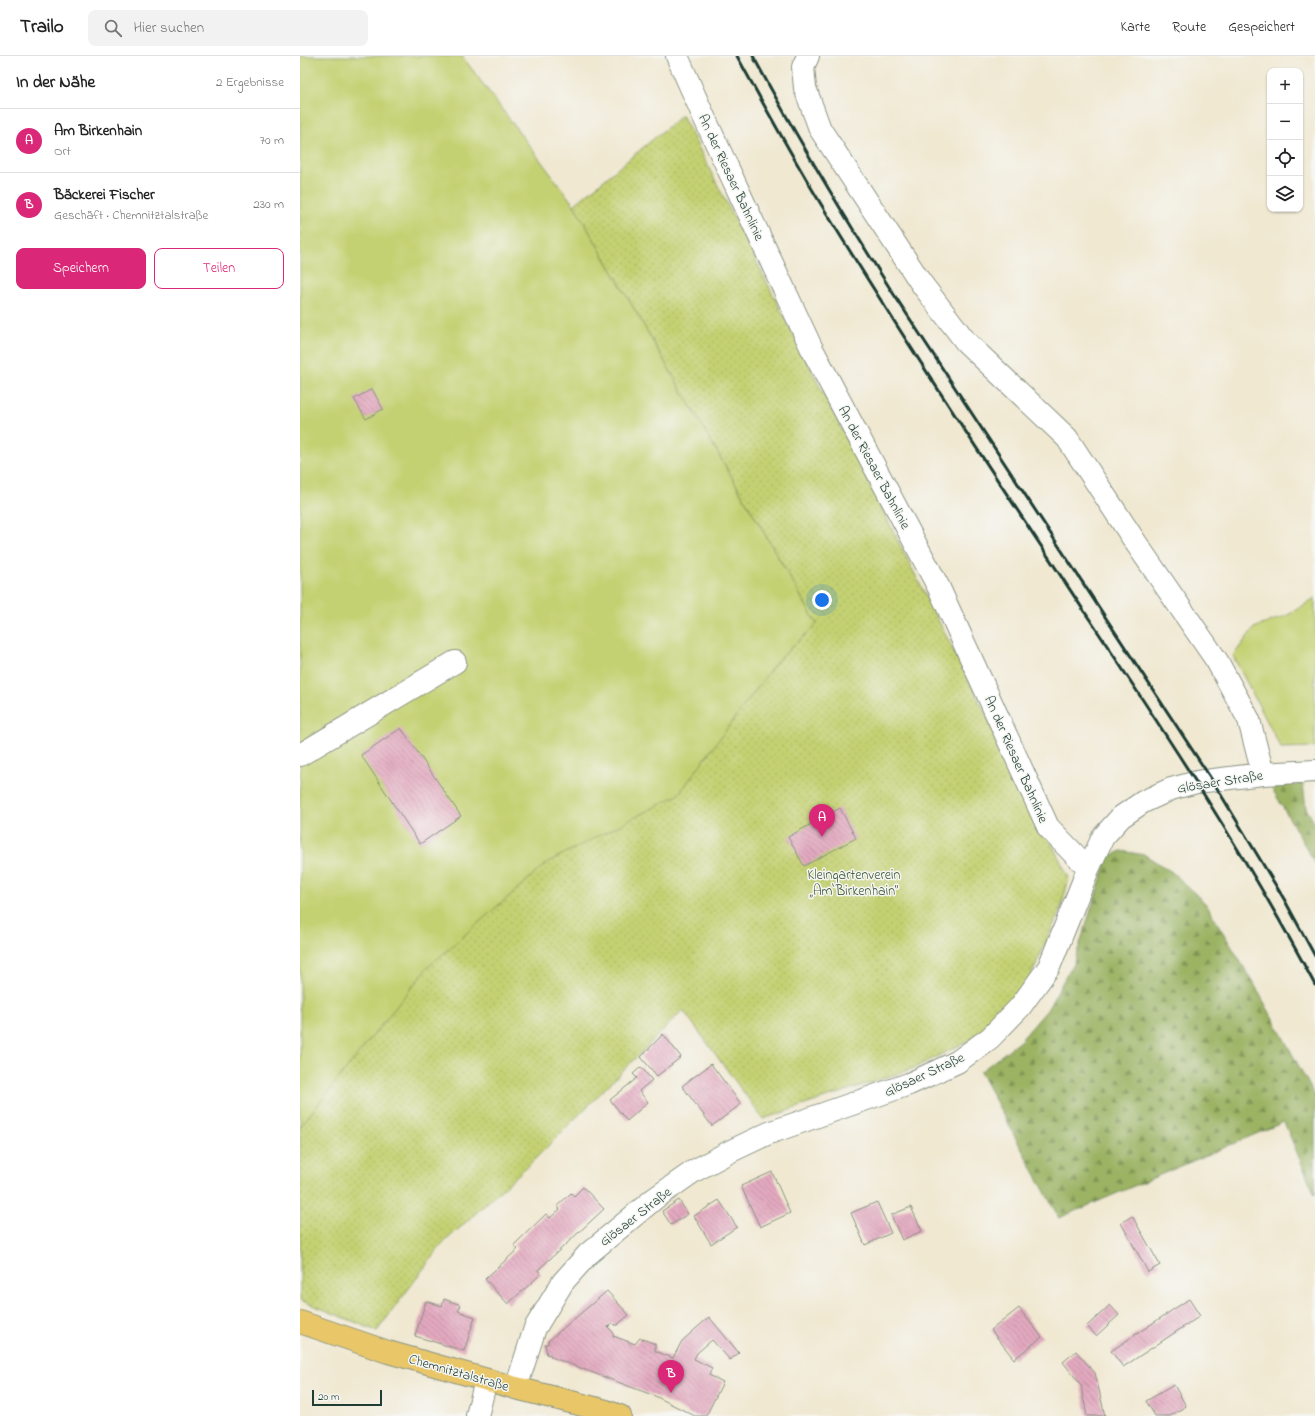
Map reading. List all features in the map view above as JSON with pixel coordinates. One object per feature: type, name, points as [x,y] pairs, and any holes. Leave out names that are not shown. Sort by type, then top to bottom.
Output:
[{"type":"main road","name":"Chemnitztalstraße","points":[[300,1322],[388,1352],[620,1416]]},
{"type":"street","name":"An der Riesaer Bahnlinie","points":[[677,56],[811,347],[939,588],[1048,827],[1089,867]]},
{"type":"street","points":[[808,56],[803,67],[805,88],[820,129],[921,283],[966,342],[1066,438],[1217,661],[1249,720],[1263,774]]},
{"type":"street","points":[[300,755],[455,662]]},
{"type":"street","name":"Glösaer Straße","points":[[516,1388],[535,1328],[563,1282],[588,1254],[654,1199],[694,1171],[731,1151],[769,1133],[909,1084],[956,1062],[990,1038],[1020,1007],[1049,967],[1089,867],[1103,837],[1121,817],[1143,802],[1171,789],[1197,782],[1263,774],[1315,772]]},
{"type":"street","points":[[477,1416],[486,1380]]},
{"type":"green space","points":[[300,56],[462,56],[574,205],[817,624],[681,799],[300,1127]]},
{"type":"green space","name":"Kleingartenverein „Am Birkenhain“","points":[[682,115],[1069,878],[1060,911],[1023,993],[984,1033],[914,1068],[763,1119],[683,1010],[535,1159],[442,1244],[377,1331],[300,1300],[300,1127],[427,968],[548,862],[678,795],[777,661],[817,624],[574,205]]},
{"type":"green space","points":[[1315,598],[1315,747],[1281,748],[1233,656],[1254,628],[1288,615]]},
{"type":"green space","points":[[1303,784],[1306,808],[1315,824],[1315,863],[1270,785]]},
{"type":"green space","points":[[1121,851],[1145,855],[1172,872],[1206,904],[1258,991],[1315,1096],[1315,1195],[1284,1122],[1059,1218],[980,1072],[1020,1041],[1047,1010],[1074,962],[1108,857]]},
{"type":"building","points":[[372,389],[383,409],[366,419],[354,399]]},
{"type":"building","points":[[401,728],[461,816],[420,844],[361,755]]},
{"type":"building","points":[[840,808],[856,838],[804,866],[788,837]]},
{"type":"building","points":[[663,1034],[681,1057],[657,1076],[641,1057]]},
{"type":"building","points":[[711,1064],[741,1104],[712,1126],[682,1086]]},
{"type":"building","points":[[641,1067],[652,1080],[639,1091],[648,1102],[627,1121],[610,1100],[637,1078],[633,1074]]},
{"type":"building","points":[[772,1172],[790,1213],[760,1227],[741,1186]]},
{"type":"building","points":[[583,1187],[604,1209],[538,1270],[541,1274],[508,1304],[485,1279],[518,1249],[514,1245],[546,1214],[550,1218],[560,1209],[557,1206],[571,1193],[574,1196]]},
{"type":"building","points":[[679,1200],[688,1214],[671,1225],[662,1211]]},
{"type":"building","points":[[719,1200],[737,1227],[711,1244],[694,1216]]},
{"type":"building","points":[[877,1202],[891,1233],[865,1245],[851,1213]]},
{"type":"building","points":[[911,1207],[922,1231],[902,1240],[891,1215]]},
{"type":"building","points":[[1132,1216],[1160,1265],[1148,1272],[1121,1223]]},
{"type":"building","points":[[607,1291],[629,1315],[617,1325],[612,1323],[608,1327],[613,1332],[613,1336],[635,1344],[640,1338],[655,1344],[655,1351],[673,1358],[682,1341],[709,1317],[739,1353],[730,1360],[712,1340],[697,1353],[694,1359],[712,1368],[709,1375],[723,1382],[706,1416],[695,1416],[655,1396],[551,1357],[550,1354],[547,1355],[545,1344],[548,1344],[548,1341]]},
{"type":"building","points":[[444,1299],[461,1305],[458,1311],[475,1317],[464,1351],[415,1336],[426,1301],[442,1306]]},
{"type":"building","points":[[1189,1299],[1200,1316],[1123,1367],[1111,1351]]},
{"type":"building","points":[[1110,1305],[1119,1315],[1096,1336],[1087,1326]]},
{"type":"building","points":[[1019,1308],[1042,1337],[1014,1359],[991,1330]]},
{"type":"building","points":[[1076,1351],[1095,1373],[1105,1416],[1087,1416],[1081,1385],[1063,1362]]},
{"type":"building","points":[[1174,1385],[1186,1406],[1170,1416],[1155,1416],[1146,1401]]},
{"type":"railway","points":[[737,56],[827,214],[957,418],[1149,709],[1207,800],[1263,891],[1315,985]]},
{"type":"railway","points":[[753,56],[837,203],[891,290],[1212,780],[1284,899],[1315,956]]},
{"type":"place","name":"Am Birkenhain","points":[[822,837]]},
{"type":"place","name":"Bäckerei Fischer","points":[[671,1393]]}]
